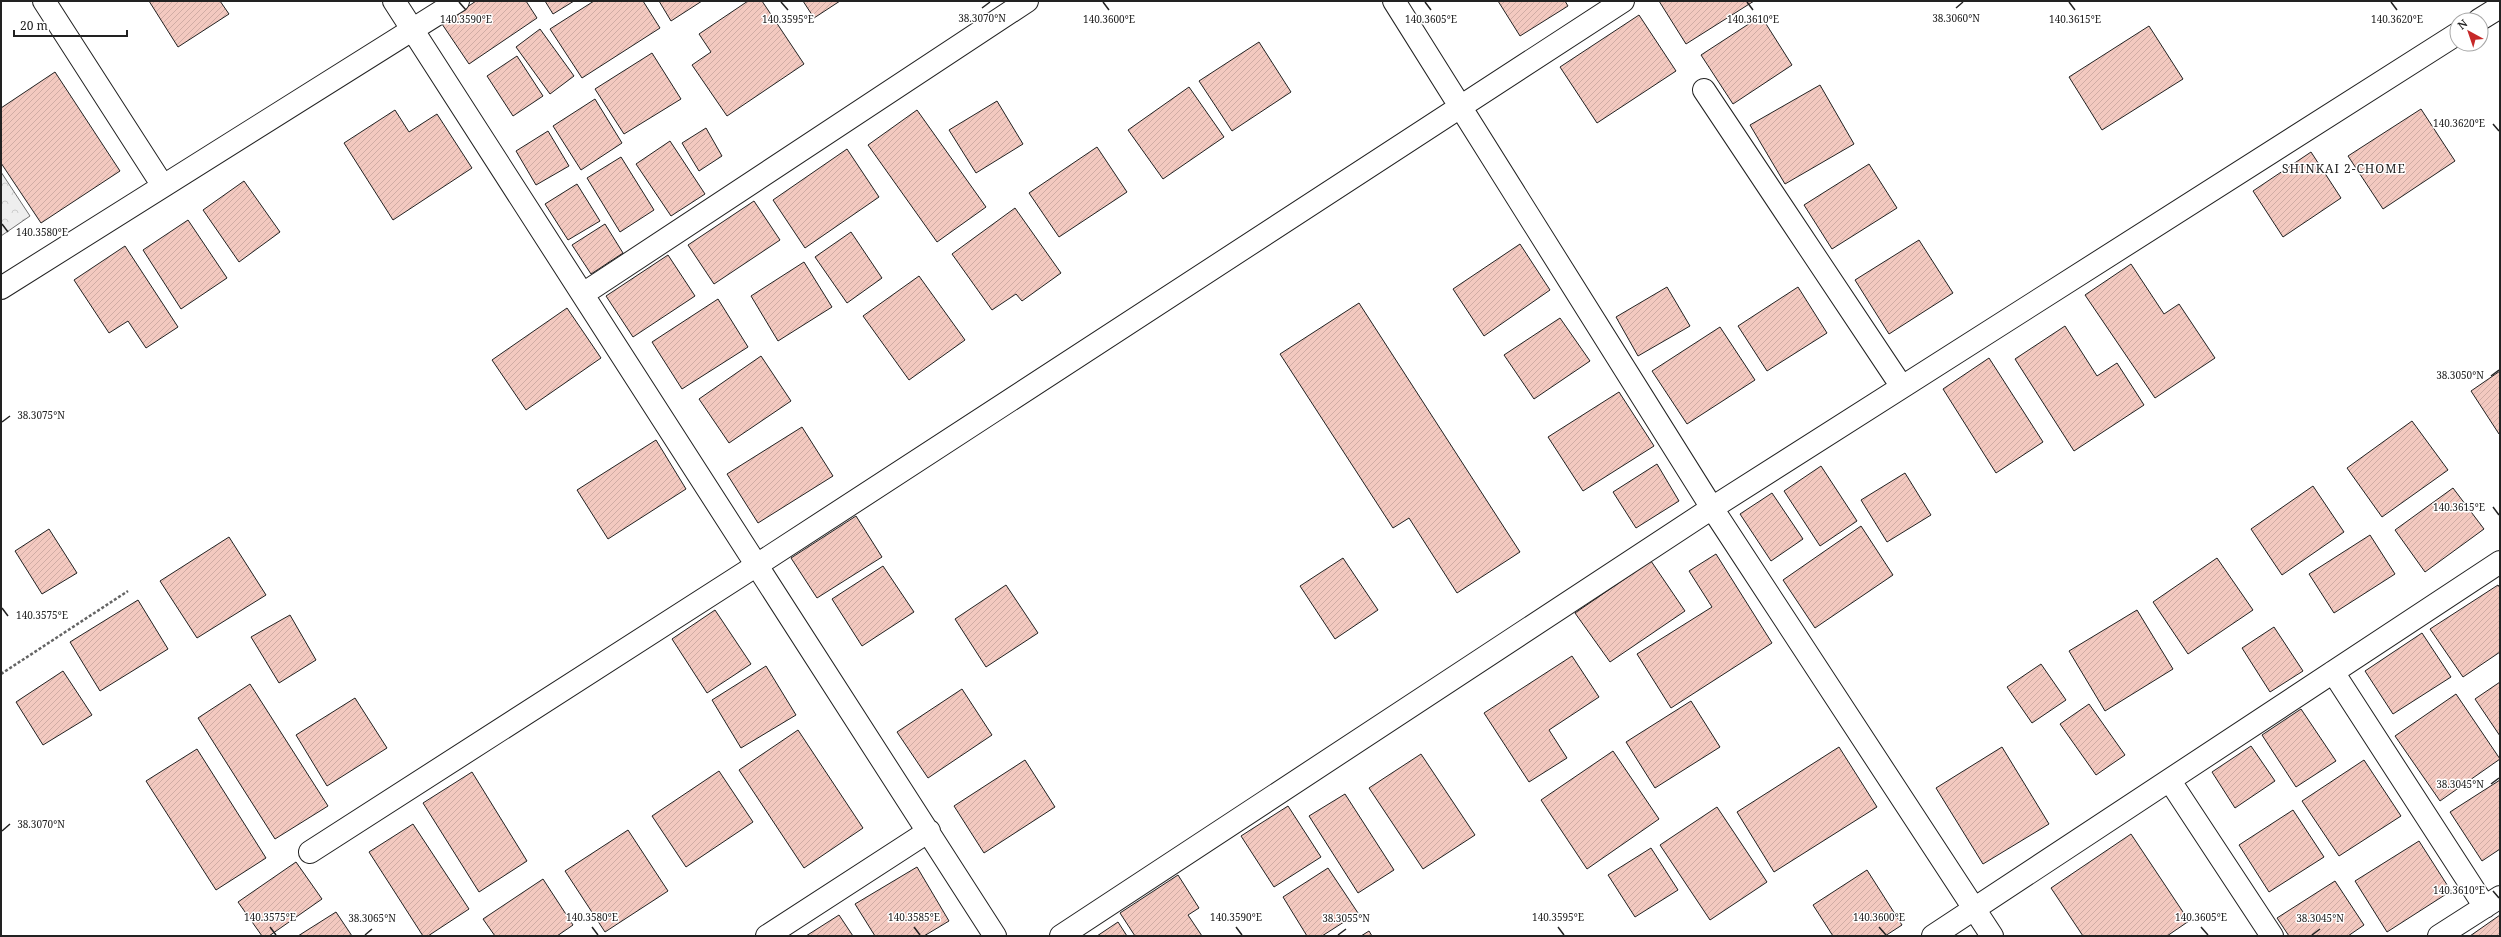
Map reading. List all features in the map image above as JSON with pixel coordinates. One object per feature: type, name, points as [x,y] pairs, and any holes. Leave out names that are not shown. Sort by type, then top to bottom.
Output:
[{"type":"street","points":[[44,1],[163,186]]},
{"type":"street","points":[[394,1],[996,936]]},
{"type":"street","points":[[1,288],[458,1]]},
{"type":"street","points":[[583,294],[1027,1]]},
{"type":"street","points":[[1394,1],[1712,508],[1992,936]]},
{"type":"street","points":[[310,852],[757,564],[1623,1]]},
{"type":"street","points":[[2489,14],[2500,7]]},
{"type":"street","points":[[1061,936],[1712,508],[2449,39]]},
{"type":"street","points":[[1704,90],[1902,387]]},
{"type":"street","points":[[1933,936],[2500,563]]},
{"type":"street","points":[[2333,672],[2492,902],[2439,936]]},
{"type":"street","points":[[2170,781],[2272,936]]},
{"type":"street","points":[[767,936],[929,831]]},
{"type":"path","points":[[1,674],[128,591]]},
{"type":"green space","points":[[1,172],[30,216],[1,236]]},
{"type":"building","points":[[149,1],[220,1],[229,14],[178,47]]},
{"type":"building","points":[[476,1],[526,1],[537,18],[469,64],[442,24]]},
{"type":"building","points":[[545,1],[574,1],[553,14]]},
{"type":"building","points":[[594,1],[643,1],[660,28],[582,78],[550,29]]},
{"type":"building","points":[[659,1],[702,1],[671,21]]},
{"type":"building","points":[[748,1],[762,1],[804,64],[727,116],[692,65],[711,52],[699,34]]},
{"type":"building","points":[[803,1],[840,1],[814,18]]},
{"type":"building","points":[[1498,1],[1565,1],[1568,6],[1520,36]]},
{"type":"building","points":[[1659,1],[1754,1],[1686,44]]},
{"type":"building","points":[[1639,15],[1676,71],[1597,123],[1560,67]]},
{"type":"building","points":[[1761,16],[1792,65],[1733,104],[1701,55]]},
{"type":"building","points":[[2149,26],[2183,79],[2102,130],[2069,77]]},
{"type":"building","points":[[540,29],[574,76],[550,94],[516,47]]},
{"type":"building","points":[[1259,42],[1291,92],[1232,131],[1199,81]]},
{"type":"building","points":[[652,53],[681,99],[624,134],[595,89]]},
{"type":"building","points":[[517,56],[543,96],[513,116],[487,76]]},
{"type":"building","points":[[55,72],[120,171],[41,223],[1,163],[1,108]]},
{"type":"building","points":[[1820,85],[1854,144],[1785,184],[1750,125]]},
{"type":"building","points":[[1189,87],[1224,137],[1163,179],[1128,130]]},
{"type":"building","points":[[595,99],[622,143],[581,170],[553,126]]},
{"type":"building","points":[[997,101],[1023,144],[976,173],[949,130]]},
{"type":"building","points":[[2421,109],[2455,161],[2383,209],[2348,156]]},
{"type":"building","points":[[395,110],[409,132],[437,114],[472,168],[393,220],[344,143]]},
{"type":"building","points":[[917,110],[986,207],[937,242],[868,145]]},
{"type":"building","points":[[706,128],[722,156],[699,171],[682,143]]},
{"type":"building","points":[[548,131],[569,166],[536,185],[516,151]]},
{"type":"building","points":[[670,141],[705,194],[671,216],[636,164]]},
{"type":"building","points":[[1097,147],[1127,192],[1059,237],[1029,193]]},
{"type":"building","points":[[847,149],[879,197],[805,248],[773,200]]},
{"type":"building","points":[[2311,152],[2341,198],[2283,237],[2253,191]]},
{"type":"building","points":[[621,157],[654,210],[620,232],[587,178]]},
{"type":"building","points":[[1869,164],[1897,208],[1832,249],[1804,205]]},
{"type":"building","points":[[244,181],[280,232],[239,262],[203,210]]},
{"type":"building","points":[[577,184],[600,221],[568,240],[545,204]]},
{"type":"building","points":[[754,201],[780,240],[714,284],[688,245]]},
{"type":"building","points":[[1015,208],[1061,273],[1022,301],[1016,294],[992,310],[952,254]]},
{"type":"building","points":[[188,220],[227,278],[181,309],[143,250]]},
{"type":"building","points":[[605,224],[623,253],[591,274],[572,245]]},
{"type":"building","points":[[851,232],[882,278],[847,303],[815,257]]},
{"type":"building","points":[[1919,240],[1953,293],[1889,334],[1855,280]]},
{"type":"building","points":[[1520,244],[1550,290],[1484,336],[1453,289]]},
{"type":"building","points":[[125,246],[178,327],[146,348],[128,321],[109,333],[74,280]]},
{"type":"building","points":[[668,255],[695,296],[633,337],[606,296]]},
{"type":"building","points":[[804,262],[832,307],[778,341],[751,296]]},
{"type":"building","points":[[2131,264],[2164,314],[2179,304],[2215,358],[2155,398],[2085,295]]},
{"type":"building","points":[[919,276],[965,340],[909,380],[863,316]]},
{"type":"building","points":[[1667,287],[1690,326],[1638,356],[1616,317]]},
{"type":"building","points":[[1798,287],[1827,333],[1767,371],[1738,326]]},
{"type":"building","points":[[718,299],[748,347],[682,389],[652,342]]},
{"type":"building","points":[[1359,303],[1520,552],[1457,593],[1409,518],[1393,528],[1280,354]]},
{"type":"building","points":[[567,308],[601,358],[526,410],[492,360]]},
{"type":"building","points":[[1560,318],[1590,361],[1534,399],[1504,355]]},
{"type":"building","points":[[2065,326],[2097,376],[2117,363],[2144,405],[2074,451],[2015,359]]},
{"type":"building","points":[[1720,327],[1755,380],[1687,424],[1652,371]]},
{"type":"building","points":[[761,356],[791,401],[729,443],[699,399]]},
{"type":"building","points":[[1989,358],[2043,442],[1996,473],[1943,389]]},
{"type":"building","points":[[2500,371],[2500,433],[2499,434],[2471,391]]},
{"type":"building","points":[[1619,392],[1654,446],[1583,491],[1548,437]]},
{"type":"building","points":[[2412,421],[2448,470],[2382,517],[2347,468]]},
{"type":"building","points":[[802,427],[833,476],[758,523],[727,474]]},
{"type":"building","points":[[656,440],[686,489],[608,539],[577,490]]},
{"type":"building","points":[[1657,464],[1679,501],[1636,528],[1613,492]]},
{"type":"building","points":[[1821,466],[1857,521],[1820,546],[1784,491]]},
{"type":"building","points":[[1905,473],[1931,515],[1887,542],[1861,500]]},
{"type":"building","points":[[2313,486],[2344,532],[2282,575],[2251,529]]},
{"type":"building","points":[[2453,488],[2484,529],[2425,572],[2395,530]]},
{"type":"building","points":[[1772,493],[1803,539],[1771,561],[1740,514]]},
{"type":"building","points":[[856,516],[882,557],[817,598],[791,558]]},
{"type":"building","points":[[1861,526],[1893,575],[1815,628],[1783,580]]},
{"type":"building","points":[[49,529],[77,573],[42,594],[15,551]]},
{"type":"building","points":[[2370,535],[2395,574],[2334,613],[2309,574]]},
{"type":"building","points":[[229,537],[266,595],[197,638],[160,581]]},
{"type":"building","points":[[1716,554],[1772,643],[1671,708],[1637,654],[1712,607],[1689,571]]},
{"type":"building","points":[[1343,558],[1378,610],[1335,639],[1300,586]]},
{"type":"building","points":[[2217,558],[2253,610],[2188,654],[2153,602]]},
{"type":"building","points":[[1651,561],[1685,611],[1610,662],[1575,613]]},
{"type":"building","points":[[883,566],[914,612],[862,646],[832,599]]},
{"type":"building","points":[[1006,585],[1038,633],[986,667],[955,619]]},
{"type":"building","points":[[2498,585],[2500,588],[2500,652],[2463,677],[2430,629]]},
{"type":"building","points":[[138,600],[168,649],[100,691],[70,642]]},
{"type":"building","points":[[715,610],[751,664],[707,693],[672,639]]},
{"type":"building","points":[[2137,610],[2173,669],[2105,711],[2069,651]]},
{"type":"building","points":[[290,615],[316,660],[279,683],[251,637]]},
{"type":"building","points":[[2274,627],[2303,671],[2270,692],[2242,648]]},
{"type":"building","points":[[2422,633],[2451,677],[2393,714],[2365,671]]},
{"type":"building","points":[[1572,656],[1599,697],[1549,730],[1567,758],[1529,782],[1484,713]]},
{"type":"building","points":[[2041,664],[2066,700],[2032,723],[2007,687]]},
{"type":"building","points":[[766,666],[796,715],[741,748],[712,700]]},
{"type":"building","points":[[63,671],[92,715],[43,745],[16,702]]},
{"type":"building","points":[[2500,682],[2500,736],[2475,699]]},
{"type":"building","points":[[250,684],[328,806],[275,839],[198,718]]},
{"type":"building","points":[[962,689],[992,735],[928,778],[897,732]]},
{"type":"building","points":[[2456,694],[2500,759],[2440,801],[2395,736]]},
{"type":"building","points":[[355,698],[387,748],[327,786],[296,735]]},
{"type":"building","points":[[1691,701],[1720,747],[1655,788],[1626,742]]},
{"type":"building","points":[[2089,704],[2125,755],[2096,775],[2060,724]]},
{"type":"building","points":[[2301,709],[2336,761],[2296,787],[2262,735]]},
{"type":"building","points":[[798,730],[863,828],[804,868],[739,770]]},
{"type":"building","points":[[2251,746],[2275,781],[2235,808],[2212,772]]},
{"type":"building","points":[[1839,747],[1877,807],[1774,872],[1737,812]]},
{"type":"building","points":[[2002,747],[2049,824],[1983,864],[1936,788]]},
{"type":"building","points":[[197,749],[266,858],[216,890],[146,781]]},
{"type":"building","points":[[1613,751],[1659,819],[1587,869],[1541,800]]},
{"type":"building","points":[[1421,754],[1475,835],[1423,869],[1369,788]]},
{"type":"building","points":[[1025,760],[1055,807],[984,853],[954,806]]},
{"type":"building","points":[[2364,760],[2401,816],[2339,856],[2302,801]]},
{"type":"building","points":[[719,771],[753,822],[686,867],[652,816]]},
{"type":"building","points":[[472,772],[527,861],[479,892],[423,803]]},
{"type":"building","points":[[2500,780],[2500,849],[2482,861],[2450,812]]},
{"type":"building","points":[[1345,794],[1394,870],[1358,893],[1309,816]]},
{"type":"building","points":[[1288,806],[1321,857],[1274,887],[1241,836]]},
{"type":"building","points":[[1717,807],[1767,882],[1710,920],[1660,845]]},
{"type":"building","points":[[2293,810],[2324,857],[2269,892],[2239,845]]},
{"type":"building","points":[[413,824],[469,909],[428,936],[423,936],[369,852]]},
{"type":"building","points":[[628,830],[668,891],[605,932],[565,871]]},
{"type":"building","points":[[2131,834],[2189,921],[2167,936],[2083,936],[2051,888]]},
{"type":"building","points":[[2419,841],[2451,891],[2387,932],[2355,881]]},
{"type":"building","points":[[1651,848],[1678,890],[1635,917],[1608,875]]},
{"type":"building","points":[[296,862],[322,899],[269,936],[262,936],[238,902]]},
{"type":"building","points":[[917,867],[949,921],[924,936],[875,936],[855,904]]},
{"type":"building","points":[[1328,868],[1358,913],[1322,936],[1307,936],[1283,897]]},
{"type":"building","points":[[1867,870],[1902,925],[1885,936],[1833,936],[1813,905]]},
{"type":"building","points":[[1178,875],[1199,908],[1188,915],[1202,936],[1135,936],[1120,913]]},
{"type":"building","points":[[543,879],[573,925],[557,936],[495,936],[483,919]]},
{"type":"building","points":[[2335,881],[2364,925],[2348,936],[2289,936],[2277,918]]},
{"type":"building","points":[[336,912],[352,936],[298,936]]},
{"type":"building","points":[[839,915],[853,936],[806,936]]},
{"type":"building","points":[[2500,915],[2500,936],[2470,936]]},
{"type":"building","points":[[1118,922],[1127,936],[1097,936]]},
{"type":"building","points":[[1369,931],[1372,936],[1361,936]]},
{"type":"district","name":"SHINKAI 2-CHOME","points":[[2344,168]]}]
